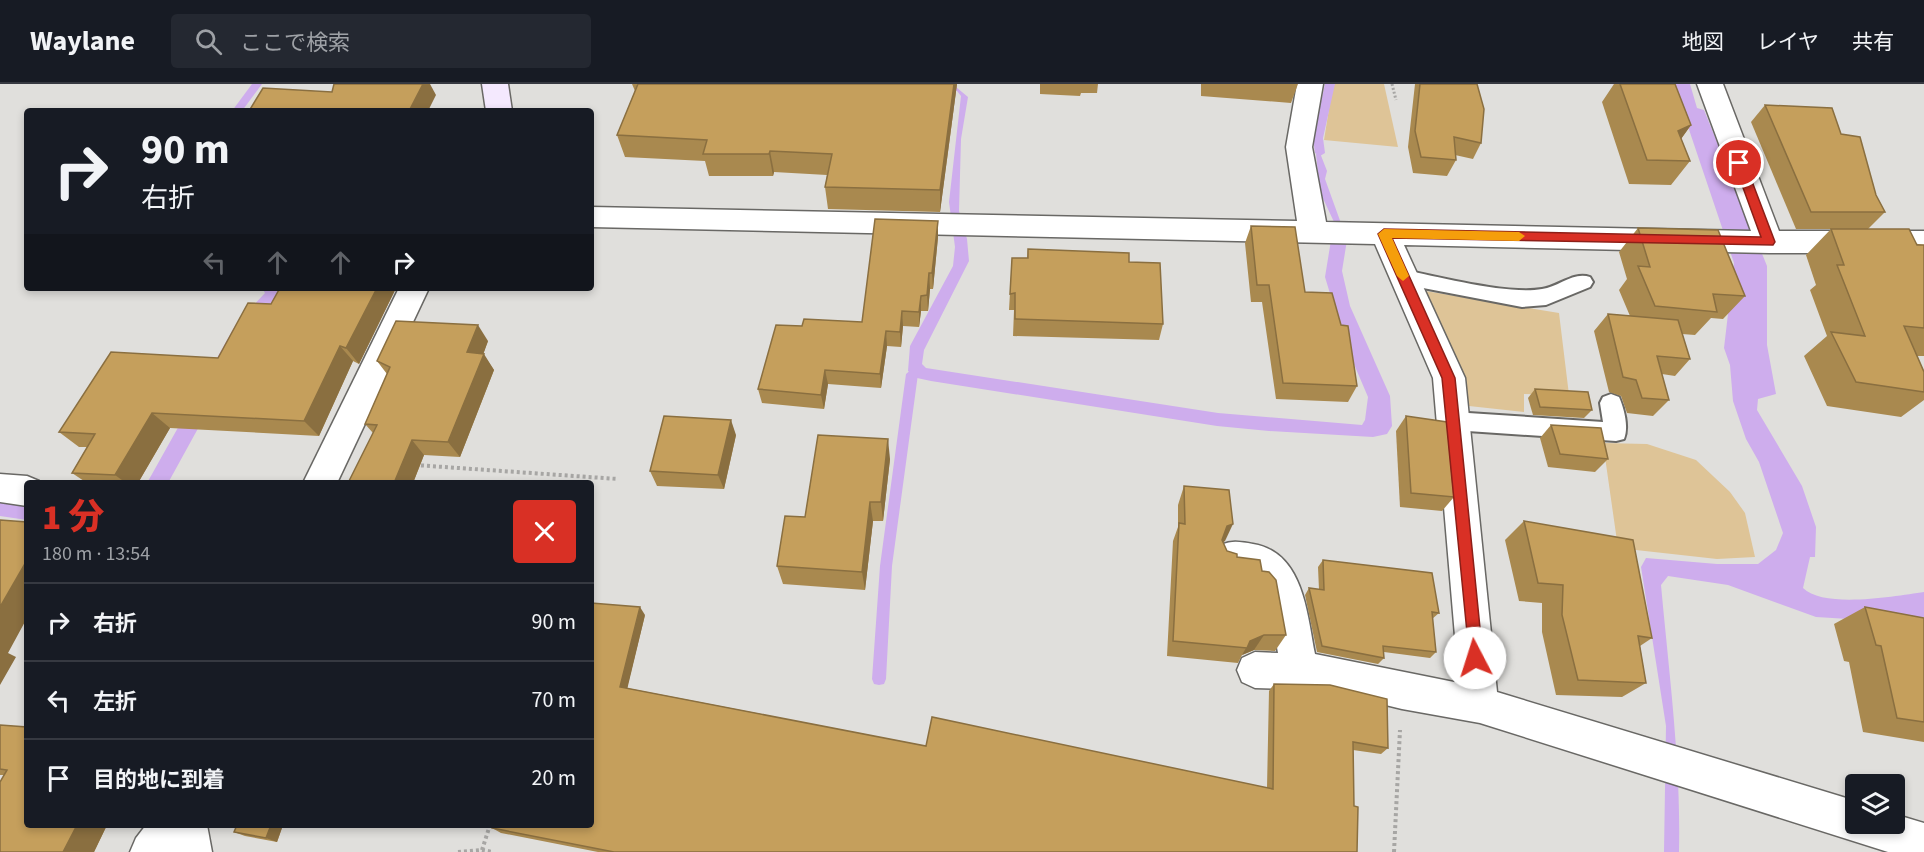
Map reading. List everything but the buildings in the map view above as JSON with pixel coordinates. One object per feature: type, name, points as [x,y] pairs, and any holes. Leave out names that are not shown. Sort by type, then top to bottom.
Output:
[{"type":"street","points":[[495,84],[499,108]]},
{"type":"street","points":[[1310,84],[1299,147],[1313,232]]},
{"type":"street","points":[[1710,84],[1769,242]]},
{"type":"street","points":[[594,217],[1769,242],[1924,242]]},
{"type":"street","points":[[1384,234],[1449,378],[1479,705]]},
{"type":"street","points":[[321,480],[413,291]]},
{"type":"street","points":[[0,488],[24,491]]},
{"type":"street","points":[[1233,556],[1262,561],[1285,590],[1300,671]]},
{"type":"street","points":[[1255,670],[1324,672],[1402,691],[1479,705],[1845,819]]},
{"type":"street","points":[[1895,834],[1924,843]]},
{"type":"lane","points":[[1404,278],[1522,300],[1546,297],[1583,282]]},
{"type":"lane","points":[[1453,421],[1616,432],[1611,403]]},
{"type":"path","points":[[1392,84],[1396,99]]},
{"type":"path","points":[[411,465],[618,479]]},
{"type":"path","points":[[1394,852],[1402,691]]},
{"type":"path","points":[[482,850],[489,828]]},
{"type":"path","points":[[458,852],[482,850],[493,852]]},
{"type":"shaded area","points":[[1333,84],[1384,84],[1398,147],[1324,140]]},
{"type":"shaded area","points":[[1611,84],[1690,84],[1697,108],[1704,110],[1767,266],[1767,345],[1776,394],[1758,399],[1757,410],[1802,486],[1816,527],[1815,557],[1810,557],[1803,588],[1813,594],[1843,600],[1924,592],[1924,617],[1882,621],[1816,617],[1728,585],[1668,576],[1661,585],[1676,752],[1679,852],[1664,852],[1666,726],[1641,567],[1646,558],[1717,564],[1758,564],[1776,550],[1783,533],[1759,462],[1746,439],[1733,401],[1730,365],[1724,348],[1734,263],[1676,91]]},
{"type":"shaded area","points":[[956,87],[968,97],[961,139],[959,211],[967,239],[969,261],[924,350],[922,364],[926,368],[1218,413],[1362,425],[1365,420],[1368,397],[1345,343],[1325,277],[1334,222],[1320,192],[1316,154],[1320,153],[1327,171],[1325,179],[1347,240],[1342,271],[1350,306],[1390,396],[1392,426],[1387,434],[1373,437],[1217,426],[931,381],[917,378],[908,371],[910,346],[953,266],[955,247],[949,202],[961,96],[957,91],[946,88]]},
{"type":"shaded area","points":[[264,291],[295,291],[256,323],[170,480],[149,480],[236,324],[265,293]]},
{"type":"shaded area","points":[[1425,291],[1559,313],[1569,395],[1524,394],[1524,412],[1469,406],[1466,392]]},
{"type":"shaded area","points":[[1603,443],[1647,444],[1696,460],[1730,492],[1745,513],[1755,557],[1717,559],[1618,548]]},
{"type":"shaded area","points":[[0,498],[24,503],[24,520],[0,516]]},
{"type":"waterway","points":[[239,108],[257,84]]},
{"type":"waterway","points":[[1320,153],[1318,138],[1330,84]]},
{"type":"waterway","points":[[879,679],[886,566],[912,374]]},
{"type":"slow traffic","points":[[1403,276],[1384,234],[1519,236]]},
{"type":"route","points":[[1475,658],[1449,378],[1384,234],[1769,242],[1739,163]]}]
